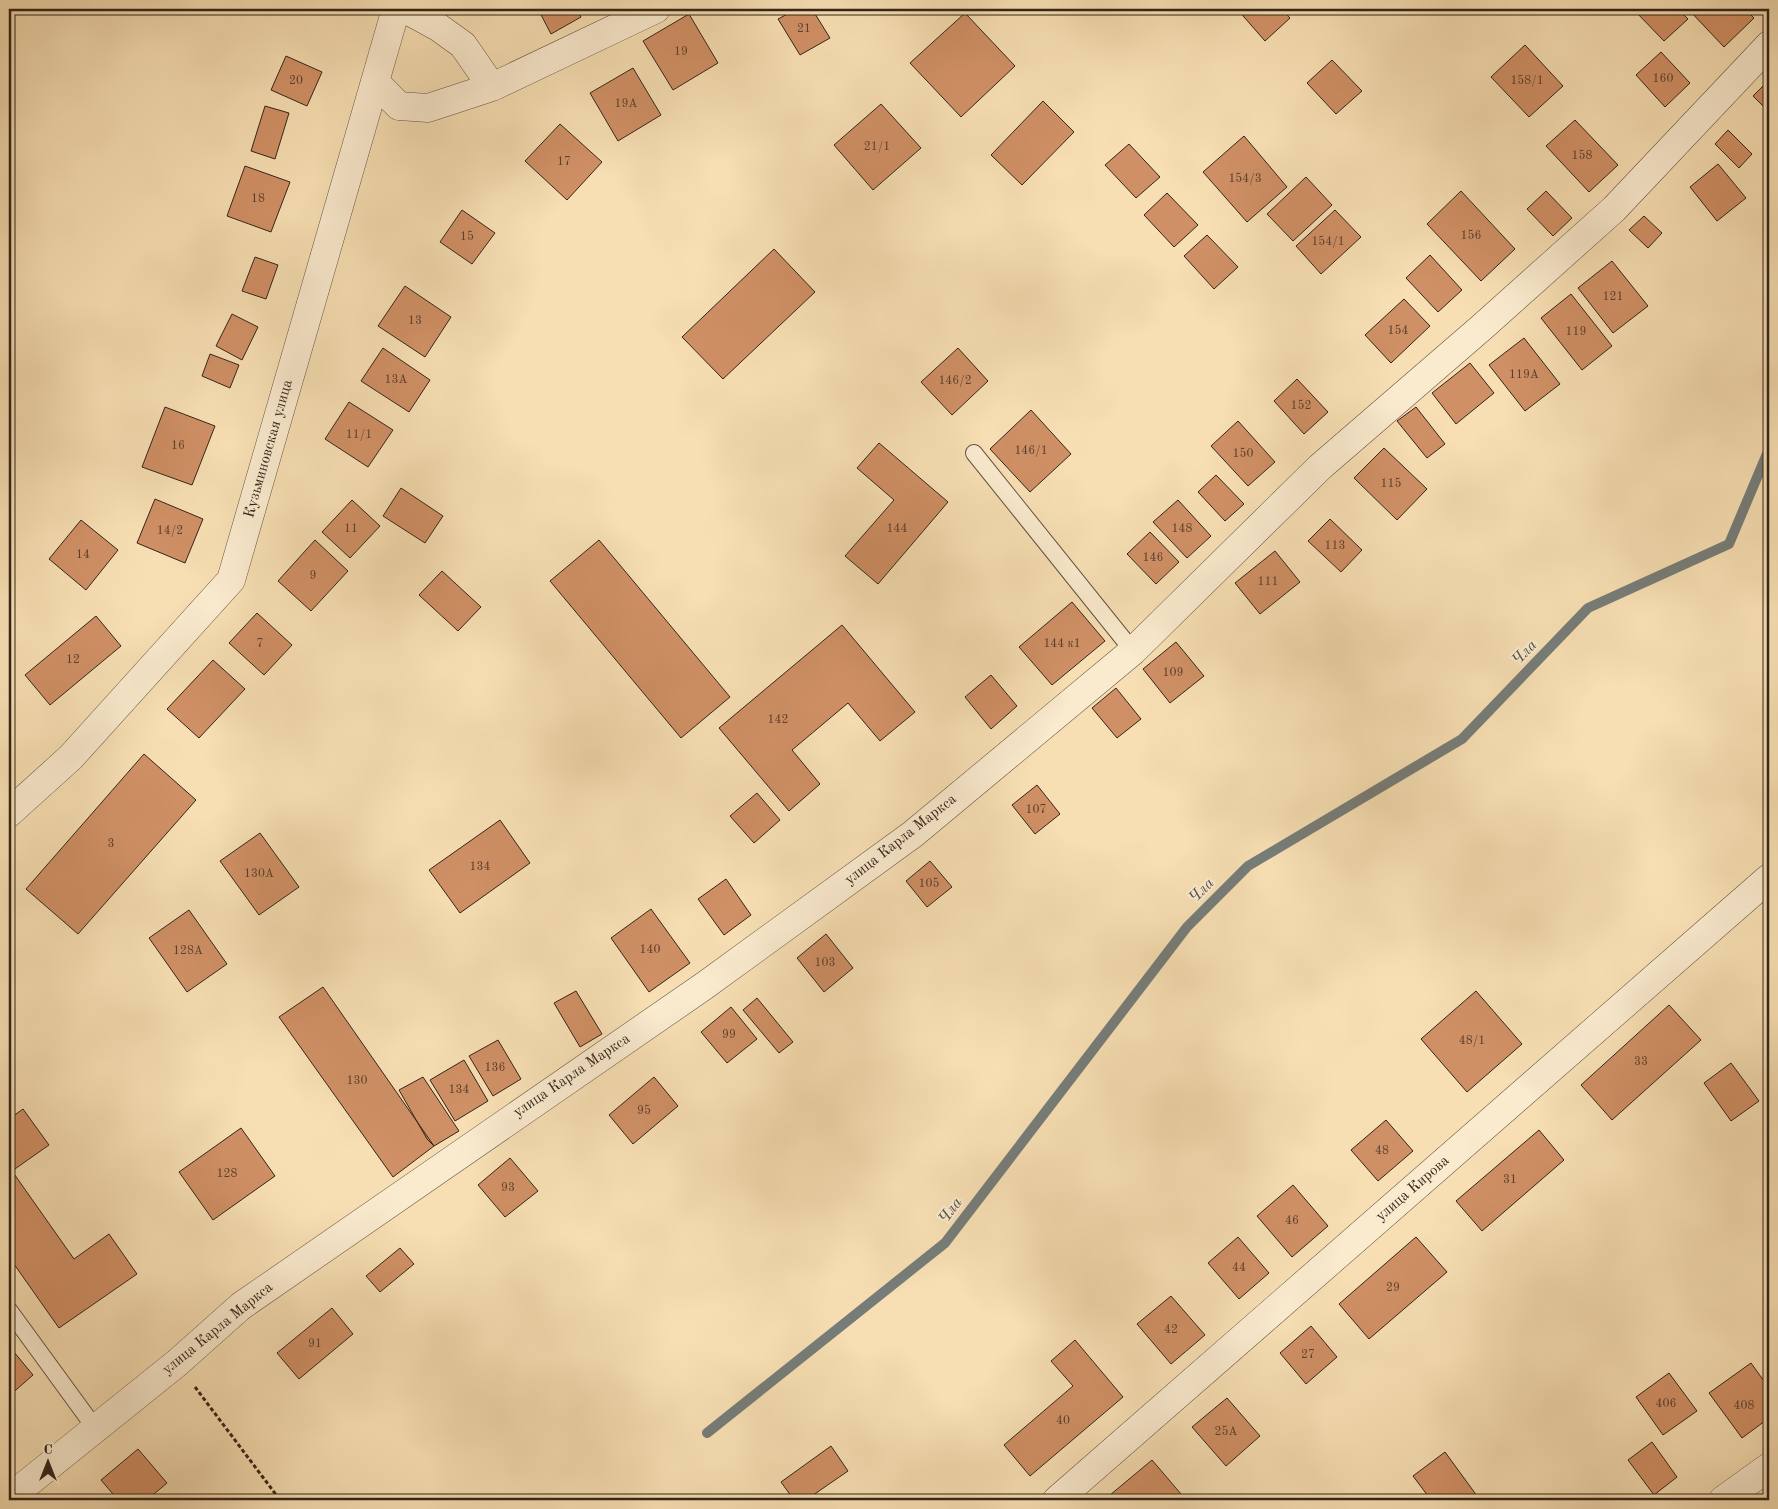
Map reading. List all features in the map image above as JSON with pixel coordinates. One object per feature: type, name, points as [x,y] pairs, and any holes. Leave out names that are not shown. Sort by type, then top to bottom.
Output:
[{"type":"street","name":"Кузьминовская улица","points":[[9,813],[71,757],[231,580],[396,9]]},
{"type":"street","points":[[405,9],[438,27],[463,45],[492,87]]},
{"type":"street","points":[[375,82],[399,106],[428,108],[492,87],[656,9]]},
{"type":"street","name":"улица Карла Маркса","points":[[9,1498],[177,1363],[241,1306],[704,986],[913,834],[1133,651],[1320,467],[1481,328],[1614,209],[1769,44]]},
{"type":"street","name":"улица Кирова","points":[[1056,1500],[1769,878]]},
{"type":"street","points":[[1723,1500],[1769,1467]]},
{"type":"lane","points":[[974,453],[1133,651]]},
{"type":"lane","points":[[9,1310],[95,1428]]},
{"type":"path","points":[[177,1363],[280,1500]]},
{"type":"building","points":[[538,9],[577,9],[581,17],[551,34]]},
{"type":"building","points":[[797,9],[812,9],[830,38],[800,55],[778,19]]},
{"type":"building","points":[[1237,9],[1282,9],[1290,18],[1265,41]]},
{"type":"building","points":[[1633,9],[1678,9],[1688,19],[1664,41]]},
{"type":"building","points":[[1688,9],[1745,9],[1754,18],[1724,47]]},
{"type":"building","points":[[965,13],[1015,66],[961,117],[910,63]]},
{"type":"building","points":[[689,14],[718,63],[673,90],[643,41]]},
{"type":"building","points":[[1525,45],[1563,86],[1529,117],[1491,77]]},
{"type":"building","points":[[1661,52],[1690,83],[1665,107],[1636,75]]},
{"type":"building","points":[[286,56],[322,72],[307,106],[271,90]]},
{"type":"building","points":[[1332,60],[1362,91],[1336,114],[1307,83]]},
{"type":"building","points":[[633,68],[661,115],[618,141],[590,93]]},
{"type":"building","points":[[1769,80],[1769,112],[1753,96]]},
{"type":"building","points":[[1043,101],[1074,132],[1022,185],[991,155]]},
{"type":"building","points":[[881,104],[921,148],[873,190],[834,145]]},
{"type":"building","points":[[265,106],[289,113],[275,159],[251,151]]},
{"type":"building","points":[[1575,120],[1618,165],[1589,192],[1546,146]]},
{"type":"building","points":[[560,124],[602,162],[567,200],[525,161]]},
{"type":"building","points":[[1728,130],[1752,154],[1739,168],[1715,144]]},
{"type":"building","points":[[1244,136],[1287,187],[1247,222],[1203,172]]},
{"type":"building","points":[[1129,144],[1160,177],[1136,198],[1105,165]]},
{"type":"building","points":[[1718,164],[1746,198],[1717,221],[1690,187]]},
{"type":"building","points":[[245,166],[290,182],[271,232],[227,216]]},
{"type":"building","points":[[1306,177],[1332,205],[1293,241],[1267,214]]},
{"type":"building","points":[[1461,191],[1515,249],[1481,281],[1427,224]]},
{"type":"building","points":[[1546,191],[1572,218],[1553,236],[1527,209]]},
{"type":"building","points":[[1167,193],[1198,225],[1174,247],[1144,215]]},
{"type":"building","points":[[462,210],[495,233],[472,264],[440,242]]},
{"type":"building","points":[[1335,210],[1361,237],[1321,274],[1296,246]]},
{"type":"building","points":[[1644,216],[1662,233],[1648,248],[1629,230]]},
{"type":"building","points":[[1207,235],[1238,267],[1214,289],[1184,256]]},
{"type":"building","points":[[774,249],[815,292],[723,379],[682,337]]},
{"type":"building","points":[[1430,255],[1462,290],[1438,312],[1406,278]]},
{"type":"building","points":[[255,257],[278,265],[266,299],[242,291]]},
{"type":"building","points":[[1612,261],[1648,306],[1613,333],[1578,288]]},
{"type":"building","points":[[405,286],[451,317],[425,357],[378,326]]},
{"type":"building","points":[[1571,294],[1612,346],[1582,370],[1541,318]]},
{"type":"building","points":[[1404,299],[1430,326],[1391,363],[1365,335]]},
{"type":"building","points":[[232,314],[258,327],[242,360],[216,346]]},
{"type":"building","points":[[1524,338],[1560,384],[1525,411],[1489,365]]},
{"type":"building","points":[[383,348],[430,380],[409,412],[361,381]]},
{"type":"building","points":[[958,348],[988,381],[952,415],[921,382]]},
{"type":"building","points":[[210,354],[239,365],[230,388],[202,376]]},
{"type":"building","points":[[1470,363],[1494,393],[1456,424],[1432,393]]},
{"type":"building","points":[[1297,379],[1328,412],[1304,434],[1274,401]]},
{"type":"building","points":[[349,402],[393,430],[368,467],[325,439]]},
{"type":"building","points":[[165,407],[215,426],[192,485],[142,467]]},
{"type":"building","points":[[1416,407],[1445,444],[1427,458],[1397,421]]},
{"type":"building","points":[[1031,410],[1071,454],[1030,492],[990,449]]},
{"type":"building","points":[[1238,421],[1275,462],[1248,486],[1211,446]]},
{"type":"building","points":[[879,443],[948,502],[878,584],[845,556],[894,500],[857,468]]},
{"type":"building","points":[[1384,448],[1427,489],[1397,520],[1354,478]]},
{"type":"building","points":[[1216,475],[1244,504],[1225,521],[1198,492]]},
{"type":"building","points":[[401,488],[443,516],[425,543],[383,516]]},
{"type":"building","points":[[155,499],[203,519],[185,563],[137,543]]},
{"type":"building","points":[[352,500],[380,526],[350,558],[322,532]]},
{"type":"building","points":[[1178,500],[1211,536],[1187,558],[1153,522]]},
{"type":"building","points":[[1330,519],[1362,550],[1341,572],[1308,541]]},
{"type":"building","points":[[81,520],[118,550],[86,590],[49,559]]},
{"type":"building","points":[[1150,532],[1179,562],[1156,584],[1127,554]]},
{"type":"building","points":[[315,540],[348,571],[311,611],[278,581]]},
{"type":"building","points":[[599,540],[730,697],[681,738],[550,581]]},
{"type":"building","points":[[1275,551],[1300,582],[1260,614],[1235,583]]},
{"type":"building","points":[[442,571],[481,607],[458,631],[419,595]]},
{"type":"building","points":[[1072,602],[1105,641],[1052,685],[1019,647]]},
{"type":"building","points":[[257,613],[292,645],[264,675],[229,643]]},
{"type":"building","points":[[96,616],[121,646],[50,705],[25,675]]},
{"type":"building","points":[[842,625],[915,712],[880,741],[848,703],[792,750],[820,784],[789,811],[719,728]]},
{"type":"building","points":[[1176,642],[1204,676],[1170,703],[1143,669]]},
{"type":"building","points":[[213,660],[245,689],[199,738],[167,709]]},
{"type":"building","points":[[991,675],[1017,706],[991,729],[965,697]]},
{"type":"building","points":[[1116,688],[1141,719],[1117,738],[1092,708]]},
{"type":"building","points":[[144,754],[196,800],[78,934],[26,889]]},
{"type":"building","points":[[1037,785],[1060,814],[1035,834],[1012,805]]},
{"type":"building","points":[[757,793],[780,820],[754,843],[730,816]]},
{"type":"building","points":[[500,820],[530,863],[460,913],[429,870]]},
{"type":"building","points":[[260,833],[299,887],[259,915],[220,861]]},
{"type":"building","points":[[930,861],[952,887],[927,907],[906,881]]},
{"type":"building","points":[[726,879],[751,915],[724,935],[698,899]]},
{"type":"building","points":[[651,909],[690,963],[649,992],[611,938]]},
{"type":"building","points":[[189,910],[227,964],[187,992],[149,938]]},
{"type":"building","points":[[826,934],[853,968],[824,992],[797,958]]},
{"type":"building","points":[[323,987],[434,1146],[393,1177],[279,1017]]},
{"type":"building","points":[[576,991],[602,1034],[580,1047],[554,1003]]},
{"type":"building","points":[[1476,991],[1522,1044],[1467,1092],[1421,1039]]},
{"type":"building","points":[[757,998],[793,1042],[779,1053],[743,1010]]},
{"type":"building","points":[[1669,1005],[1701,1040],[1612,1120],[1581,1085]]},
{"type":"building","points":[[731,1007],[757,1039],[727,1063],[701,1032]]},
{"type":"building","points":[[498,1040],[521,1079],[493,1096],[469,1056]]},
{"type":"building","points":[[464,1060],[488,1101],[455,1121],[430,1080]]},
{"type":"building","points":[[1731,1063],[1759,1101],[1731,1121],[1704,1083]]},
{"type":"building","points":[[423,1077],[459,1131],[434,1146],[427,1139],[399,1090]]},
{"type":"building","points":[[654,1077],[678,1106],[633,1144],[609,1115]]},
{"type":"building","points":[[23,1109],[49,1145],[12,1171],[74,1259],[109,1234],[137,1274],[59,1328],[9,1257],[9,1119]]},
{"type":"building","points":[[1386,1120],[1413,1151],[1378,1181],[1351,1150]]},
{"type":"building","points":[[241,1128],[275,1176],[213,1220],[179,1172]]},
{"type":"building","points":[[1539,1130],[1564,1160],[1482,1231],[1456,1201]]},
{"type":"building","points":[[510,1158],[538,1191],[505,1217],[478,1185]]},
{"type":"building","points":[[1293,1185],[1328,1226],[1292,1257],[1257,1216]]},
{"type":"building","points":[[1238,1237],[1269,1273],[1239,1299],[1208,1263]]},
{"type":"building","points":[[1416,1237],[1447,1272],[1369,1339],[1339,1304]]},
{"type":"building","points":[[400,1248],[414,1264],[380,1292],[366,1276]]},
{"type":"building","points":[[1171,1296],[1205,1335],[1171,1364],[1137,1324]]},
{"type":"building","points":[[332,1308],[353,1334],[299,1379],[277,1353]]},
{"type":"building","points":[[1311,1326],[1337,1357],[1306,1384],[1280,1353]]},
{"type":"building","points":[[1075,1340],[1123,1397],[1030,1476],[1004,1445],[1073,1386],[1051,1361]]},
{"type":"building","points":[[9,1346],[33,1375],[9,1396]]},
{"type":"building","points":[[1751,1363],[1769,1388],[1769,1418],[1742,1438],[1709,1393]]},
{"type":"building","points":[[1669,1373],[1697,1411],[1663,1435],[1636,1397]]},
{"type":"building","points":[[1227,1398],[1260,1436],[1226,1466],[1192,1427]]},
{"type":"building","points":[[1652,1442],[1677,1477],[1654,1495],[1628,1460]]},
{"type":"building","points":[[831,1446],[848,1471],[806,1500],[794,1500],[781,1482]]},
{"type":"building","points":[[138,1449],[167,1483],[147,1500],[118,1500],[101,1480]]},
{"type":"building","points":[[1445,1452],[1480,1500],[1431,1500],[1413,1476]]},
{"type":"building","points":[[1152,1460],[1181,1494],[1173,1500],[1104,1500]]},
{"type":"waterway","name":"Чла","points":[[707,1433],[945,1243],[1187,927],[1248,866],[1462,739],[1588,608],[1729,544],[1769,449]]}]
